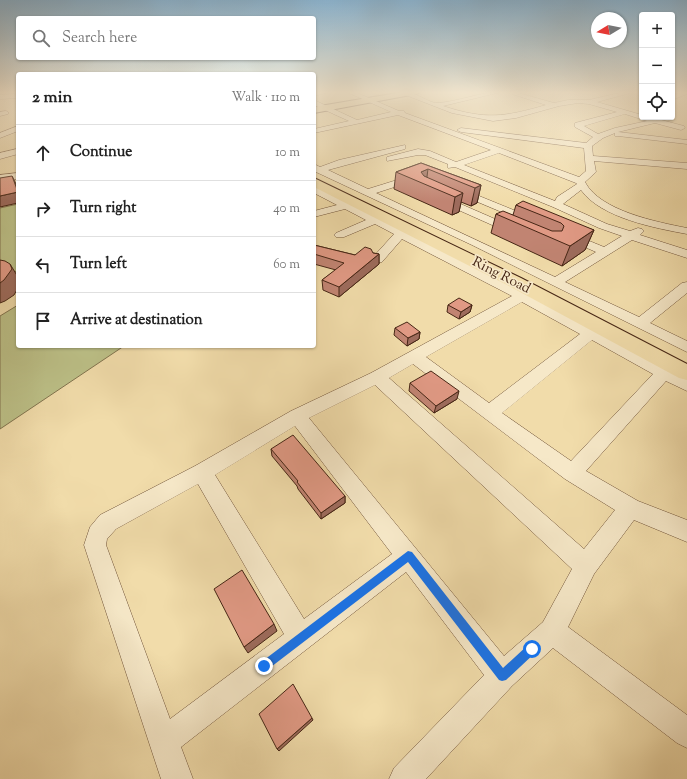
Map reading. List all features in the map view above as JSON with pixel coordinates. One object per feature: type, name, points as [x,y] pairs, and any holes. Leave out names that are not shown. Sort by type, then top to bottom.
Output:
[{"type":"main road","name":"Ring Road","points":[[316,173],[687,359]]},
{"type":"main road","name":"Ring Road","points":[[316,174],[514,282],[687,373]]},
{"type":"street","points":[[316,131],[326,128]]},
{"type":"street","points":[[439,128],[581,184],[585,192],[600,203],[652,222],[687,231]]},
{"type":"street","points":[[445,128],[588,146]]},
{"type":"street","points":[[498,134],[500,128]]},
{"type":"street","points":[[582,128],[598,137]]},
{"type":"street","points":[[603,128],[612,132],[685,136]]},
{"type":"street","points":[[557,205],[561,199],[581,184],[591,172],[588,146],[592,140],[626,128]]},
{"type":"street","points":[[670,128],[685,136]]},
{"type":"street","points":[[0,136],[16,129]]},
{"type":"street","points":[[0,136],[16,137]]},
{"type":"street","points":[[316,173],[342,162],[411,145]]},
{"type":"street","points":[[442,169],[498,151]]},
{"type":"street","points":[[0,156],[16,152]]},
{"type":"street","points":[[390,159],[422,152],[557,205],[603,226],[687,254]]},
{"type":"street","points":[[589,158],[687,166]]},
{"type":"street","points":[[316,173],[368,192],[643,321],[687,338]]},
{"type":"street","points":[[368,192],[422,175],[429,178]]},
{"type":"street","points":[[0,178],[16,176]]},
{"type":"street","points":[[444,184],[544,226]]},
{"type":"street","points":[[316,190],[522,296],[687,385]]},
{"type":"street","points":[[432,194],[528,237]]},
{"type":"street","points":[[517,214],[544,201]]},
{"type":"street","points":[[470,211],[488,202]]},
{"type":"street","points":[[316,213],[347,205]]},
{"type":"street","points":[[340,235],[376,220]]},
{"type":"street","points":[[558,280],[632,236],[652,222]]},
{"type":"street","points":[[558,232],[606,252]]},
{"type":"street","points":[[378,259],[401,233]]},
{"type":"street","points":[[643,321],[687,286]]},
{"type":"street","points":[[177,779],[95,545],[96,536],[100,529],[108,522],[202,472],[297,416],[377,377],[522,296]]},
{"type":"street","points":[[643,321],[687,347]]},
{"type":"street","points":[[489,413],[591,333]]},
{"type":"street","points":[[414,356],[572,473],[630,508],[687,531]]},
{"type":"street","points":[[572,473],[664,373]]},
{"type":"street","points":[[377,377],[586,566]]},
{"type":"street","points":[[297,416],[502,676]]},
{"type":"street","points":[[202,472],[301,638]]},
{"type":"street","points":[[406,779],[502,676],[552,631],[586,566],[630,508]]},
{"type":"street","points":[[164,741],[408,556]]},
{"type":"street","points":[[552,631],[687,733]]},
{"type":"green space","points":[[16,204],[16,272],[0,269],[0,208]]},
{"type":"green space","points":[[16,306],[16,348],[121,348],[0,429],[0,316]]},
{"type":"building","points":[[421,163],[481,185],[475,188],[428,169],[421,172],[424,176],[463,193],[455,197],[396,172]]},
{"type":"building","points":[[12,176],[16,187],[16,192],[0,196],[0,178]]},
{"type":"building","points":[[523,201],[594,230],[570,246],[496,214],[503,211],[552,231],[562,231],[564,226],[561,223],[516,205]]},
{"type":"building","points":[[316,245],[355,255],[365,247],[371,249],[373,253],[379,254],[339,287],[322,280],[344,263],[316,255]]},
{"type":"building","points":[[0,260],[10,264],[12,269],[0,283]]},
{"type":"building","points":[[459,298],[472,305],[461,312],[448,305]]},
{"type":"building","points":[[407,322],[420,332],[408,338],[395,328]]},
{"type":"building","points":[[431,371],[459,391],[436,406],[410,383]]},
{"type":"building","points":[[293,435],[345,496],[321,513],[297,482],[298,481],[271,449]]},
{"type":"building","points":[[242,570],[274,624],[244,647],[214,589]]},
{"type":"building","points":[[293,684],[312,718],[277,749],[259,714]]},
{"type":"route","points":[[264,666],[408,556],[502,676],[532,649]]}]
